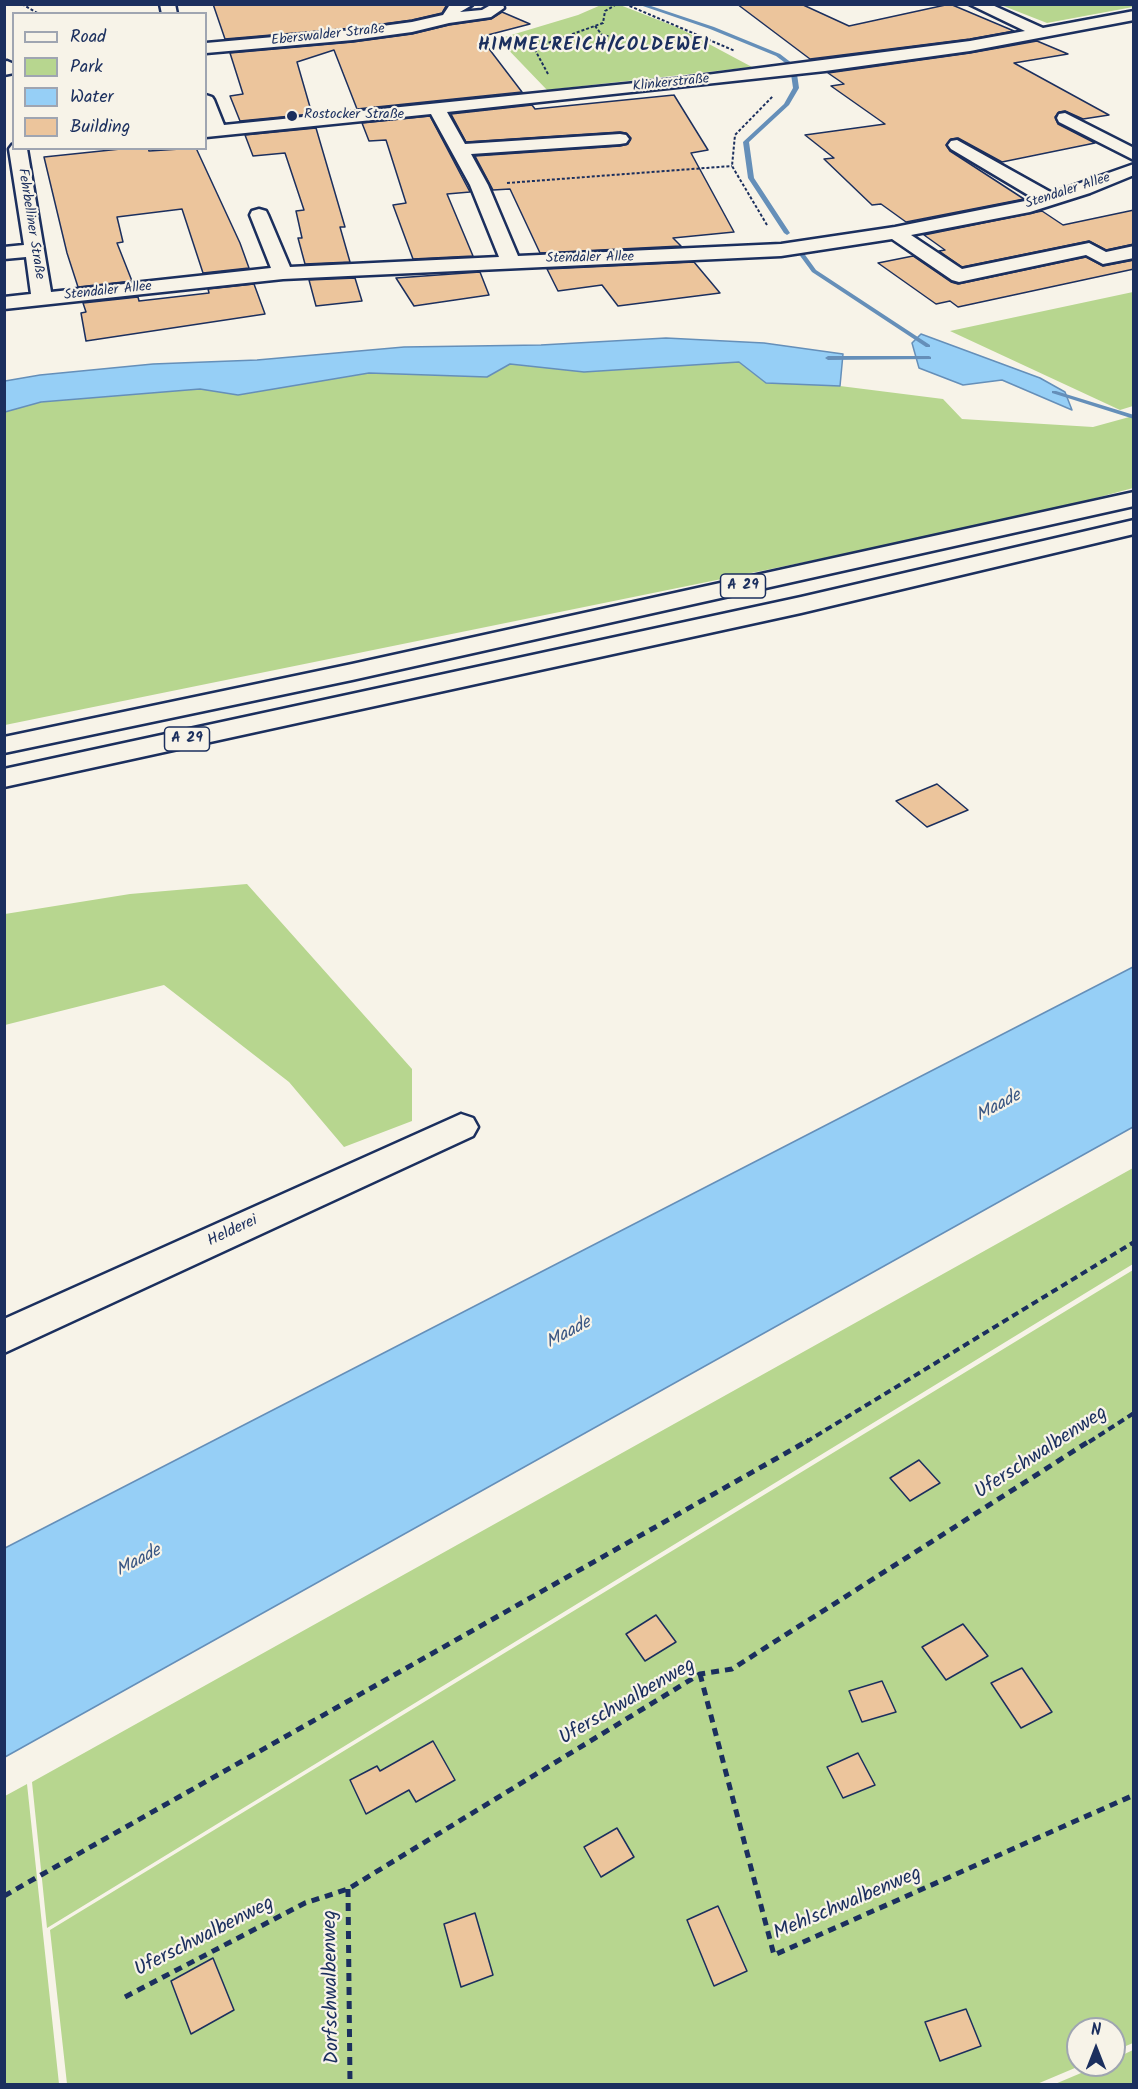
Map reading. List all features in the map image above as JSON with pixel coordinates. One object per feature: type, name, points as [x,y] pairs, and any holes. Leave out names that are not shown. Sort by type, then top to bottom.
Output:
[{"type":"main road","name":"Eberswalder Straße","points":[[450,18],[454,9],[466,4]]},
{"type":"main road","name":"Eberswalder Straße","points":[[207,48],[353,35],[412,27],[450,18],[486,14],[497,8],[495,4]]},
{"type":"main road","points":[[976,4],[1043,33]]},
{"type":"main road","name":"Klinkerstraße","points":[[211,131],[776,72],[911,55],[1134,15]]},
{"type":"main road","points":[[207,106],[211,131]]},
{"type":"main road","points":[[436,108],[480,184],[510,261]]},
{"type":"main road","points":[[1065,118],[1134,154]]},
{"type":"main road","points":[[460,150],[620,139]]},
{"type":"main road","points":[[957,145],[1049,199]]},
{"type":"main road","name":"Fehrbelliner Straße","points":[[18,150],[42,299]]},
{"type":"main road","name":"Stendaler Allee","points":[[4,303],[283,273],[781,250],[895,234],[977,218],[1084,189],[1134,170]]},
{"type":"main road","points":[[259,215],[283,273]]},
{"type":"main road","points":[[895,234],[959,276],[1089,249],[1103,258],[1134,252]]},
{"type":"main road","points":[[4,254],[34,250]]},
{"type":"main road","name":"A 29","points":[[4,745],[352,672],[1134,499]]},
{"type":"main road","name":"A 29","points":[[4,778],[778,610],[1134,526]]},
{"type":"main road","name":"Helderei","points":[[4,1337],[461,1127]]},
{"type":"path","points":[[22,4],[36,12]]},
{"type":"path","points":[[125,4],[141,4]]},
{"type":"path","points":[[561,96],[534,48],[603,22],[604,11],[617,4]]},
{"type":"path","points":[[625,4],[683,27],[776,72],[774,95],[735,135],[732,166],[781,250]]},
{"type":"path","points":[[688,4],[708,4]]},
{"type":"path","points":[[595,26],[602,35],[619,38]]},
{"type":"path","points":[[480,184],[732,166]]},
{"type":"path","points":[[4,1896],[767,1466],[1134,1242]]},
{"type":"path","name":"Uferschwalbenweg","points":[[125,1997],[305,1904],[348,1889],[700,1674],[732,1669],[1134,1413]]},
{"type":"path","name":"Mehlschwalbenweg","points":[[700,1674],[774,1955],[1134,1795]]},
{"type":"path","name":"Dorfschwalbenweg","points":[[348,1889],[350,2085]]},
{"type":"green space","points":[[1133,4],[1133,7],[1047,23],[1001,5]]},
{"type":"green space","points":[[601,5],[620,5],[679,28],[752,67],[547,90],[498,39],[578,15]]},
{"type":"green space","points":[[1133,292],[1133,406],[1120,410],[950,331]]},
{"type":"green space","points":[[739,362],[766,383],[840,386],[943,399],[962,419],[1093,427],[1133,416],[1133,488],[1026,517],[5,725],[5,412],[41,402],[200,389],[238,395],[369,373],[487,377],[510,364],[584,372]]},
{"type":"green space","points":[[247,884],[412,1069],[412,1121],[344,1147],[289,1082],[164,985],[5,1025],[5,914],[130,894]]},
{"type":"green space","points":[[1133,1168],[1133,1264],[47,1928],[32,1782]]},
{"type":"green space","points":[[1133,1270],[1133,2043],[1126,2046],[1126,2017],[1066,2017],[1066,2072],[1037,2084],[67,2084],[50,1930]]},
{"type":"green space","points":[[27,1784],[59,2084],[5,2084],[5,1796]]},
{"type":"green space","points":[[1133,2050],[1133,2084],[1055,2084],[1072,2077],[1126,2077],[1126,2053]]},
{"type":"water","points":[[921,334],[1040,378],[1065,392],[1072,410],[1002,380],[963,385],[919,368],[912,343]]},
{"type":"water","points":[[666,338],[764,343],[843,354],[840,386],[766,383],[739,362],[584,372],[510,364],[487,377],[369,373],[238,395],[200,389],[41,402],[5,412],[5,381],[40,375],[153,364],[257,360],[404,347],[541,345]]},
{"type":"water","name":"Maade","points":[[1133,967],[1133,1127],[5,1757],[5,1548]]},
{"type":"building","points":[[213,4],[447,4],[442,13],[412,20],[353,28],[225,39]]},
{"type":"building","points":[[737,4],[801,4],[849,26],[950,4],[1014,31],[970,39],[810,59]]},
{"type":"building","points":[[502,12],[530,24],[480,37],[522,92],[357,109],[334,50],[297,62],[312,114],[240,121],[230,96],[243,94],[230,53],[353,42],[412,34],[449,25],[491,19]]},
{"type":"building","points":[[1037,41],[1068,54],[1014,63],[1109,115],[1083,119],[1065,111],[1059,112],[1055,117],[1058,124],[1095,143],[1002,162],[958,138],[951,139],[946,145],[950,151],[1024,199],[906,222],[881,204],[872,205],[824,159],[834,158],[805,135],[885,124],[831,86],[844,84],[828,73]]},
{"type":"building","points":[[674,95],[708,150],[691,153],[734,232],[673,238],[681,246],[540,253],[510,189],[493,190],[475,156],[620,146],[628,144],[631,138],[626,133],[620,132],[466,142],[451,114],[532,105],[535,109]]},
{"type":"building","points":[[430,116],[470,192],[447,194],[473,256],[413,259],[393,205],[406,203],[386,140],[369,141],[362,123]]},
{"type":"building","points":[[316,128],[345,227],[340,227],[350,262],[305,264],[298,238],[302,238],[296,211],[304,210],[285,153],[253,156],[245,135]]},
{"type":"building","points":[[111,150],[197,150],[240,243],[249,268],[203,273],[182,209],[117,217],[123,242],[117,243],[132,281],[78,287],[67,253],[44,157]]},
{"type":"building","points":[[1134,210],[1134,244],[1106,250],[1089,241],[962,267],[939,251],[945,250],[924,235],[1042,211],[1063,225]]},
{"type":"building","points":[[913,256],[951,282],[958,284],[1086,257],[1103,266],[1134,260],[1134,269],[958,307],[950,301],[936,304],[878,263]]},
{"type":"building","points":[[694,262],[720,293],[618,306],[602,285],[558,291],[547,269]]},
{"type":"building","points":[[480,272],[489,295],[414,306],[396,278]]},
{"type":"building","points":[[355,278],[362,301],[316,306],[309,280]]},
{"type":"building","points":[[254,284],[265,314],[86,341],[81,313],[86,312],[83,303],[138,297],[139,301],[209,293],[208,289]]},
{"type":"building","points":[[937,784],[968,810],[927,827],[896,801]]},
{"type":"building","points":[[919,1460],[940,1483],[910,1501],[890,1478]]},
{"type":"building","points":[[656,1615],[676,1642],[645,1661],[626,1634]]},
{"type":"building","points":[[963,1624],[988,1656],[946,1680],[922,1647]]},
{"type":"building","points":[[1022,1668],[1052,1712],[1021,1728],[991,1683]]},
{"type":"building","points":[[882,1681],[896,1712],[862,1722],[849,1691]]},
{"type":"building","points":[[433,1741],[455,1780],[416,1802],[409,1790],[366,1814],[350,1780],[377,1766],[380,1771]]},
{"type":"building","points":[[858,1753],[875,1785],[843,1798],[827,1767]]},
{"type":"building","points":[[617,1828],[634,1857],[601,1877],[584,1847]]},
{"type":"building","points":[[718,1906],[747,1971],[714,1986],[687,1920]]},
{"type":"building","points":[[475,1913],[493,1975],[461,1987],[444,1924]]},
{"type":"building","points":[[213,1958],[234,2010],[191,2034],[171,1981]]},
{"type":"building","points":[[966,2009],[981,2046],[940,2061],[925,2022]]},
{"type":"waterway","points":[[639,4],[712,28],[778,55],[790,64]]},
{"type":"waterway","points":[[787,233],[751,178],[746,142],[786,105],[796,88],[794,74]]},
{"type":"waterway","points":[[801,253],[814,271],[928,346]]},
{"type":"waterway","points":[[828,358],[929,358]]},
{"type":"waterway","points":[[1054,392],[1134,417]]},
{"type":"place","name":"Rostocker Straße","points":[[292,116]]},
{"type":"district","name":"HIMMELREICH/COLDEWEI","points":[[594,47]]}]
